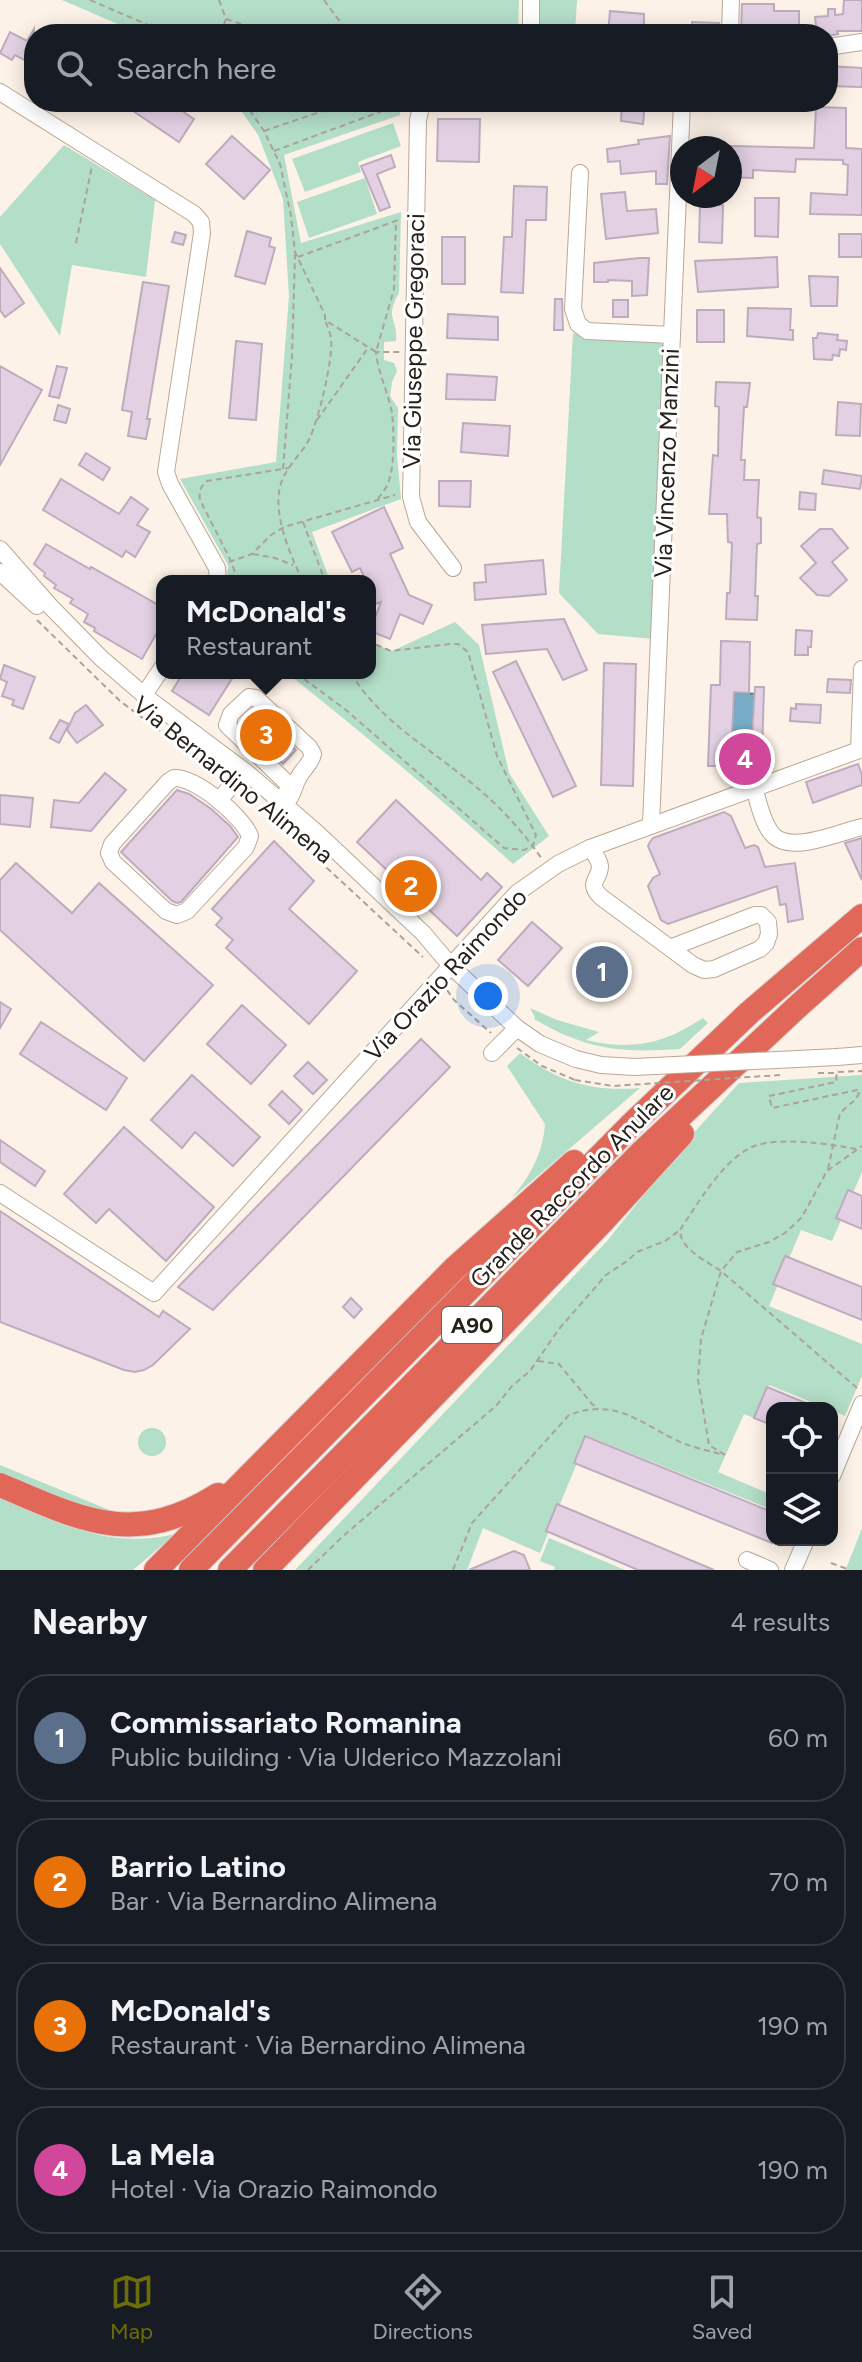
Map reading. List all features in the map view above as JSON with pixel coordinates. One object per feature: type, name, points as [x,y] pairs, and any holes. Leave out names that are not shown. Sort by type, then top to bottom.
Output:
[{"type":"highway","name":"Grande Raccordo Anulare","points":[[191,1570],[632,1124],[750,1012],[862,916]]},
{"type":"highway","name":"Grande Raccordo Anulare","points":[[230,1570],[643,1151],[862,949]]},
{"type":"highway","points":[[265,1570],[602,1222],[681,1135],[717,1082]]},
{"type":"highway","points":[[156,1570],[455,1268],[592,1146],[608,1134],[632,1124]]},
{"type":"highway","points":[[0,1485],[89,1519],[119,1525],[147,1524],[172,1519],[200,1506],[265,1461]]},
{"type":"highway","points":[[147,1570],[175,1550]]},
{"type":"street","points":[[531,0],[531,24]]},
{"type":"street","points":[[730,24],[731,0]]},
{"type":"street","points":[[838,46],[862,42]]},
{"type":"street","points":[[0,92],[24,107]]},
{"type":"street","points":[[32,112],[194,214],[202,225],[167,468],[170,484],[221,569]]},
{"type":"street","name":"Via Giuseppe Gregoraci","points":[[420,112],[412,505],[418,522],[453,568]]},
{"type":"street","name":"Via Vincenzo Manzini","points":[[651,824],[682,112]]},
{"type":"street","points":[[580,173],[573,309],[576,321],[587,331],[672,335]]},
{"type":"street","name":"Via Bernardino Alimena","points":[[0,549],[101,658],[282,802],[418,928],[451,966]]},
{"type":"street","name":"Via Bernardino Alimena","points":[[3,581],[111,681],[234,782],[290,821],[451,966]]},
{"type":"street","points":[[860,750],[862,669]]},
{"type":"street","name":"Via Bernardino Alimena","points":[[144,695],[156,677]]},
{"type":"street","points":[[249,697],[256,698],[313,754],[311,762],[299,777],[293,795],[282,802],[289,785],[226,722],[249,697]]},
{"type":"street","name":"Via Orazio Raimondo","points":[[0,1193],[154,1293],[514,896],[550,869],[590,848],[860,750]]},
{"type":"street","points":[[174,778],[188,780],[219,801],[245,826],[250,839],[185,913],[177,915],[166,911],[109,856],[112,844],[174,778]]},
{"type":"street","points":[[219,801],[234,782]]},
{"type":"street","points":[[754,787],[768,828],[783,842],[801,842],[862,827]]},
{"type":"street","points":[[590,848],[599,863],[594,882],[596,891],[670,948],[695,967],[714,969],[760,949],[768,937],[768,922],[761,915],[755,915],[670,948]]},
{"type":"street","points":[[451,966],[517,1028],[540,1044],[576,1059],[601,1065],[837,1065],[862,1055]]},
{"type":"street","points":[[492,1053],[517,1028]]},
{"type":"street","points":[[833,1474],[859,1396]]},
{"type":"street","points":[[793,1570],[803,1546]]},
{"type":"street","points":[[747,1560],[770,1570]]},
{"type":"path","points":[[90,0],[146,24]]},
{"type":"path","points":[[219,0],[226,19],[224,24]]},
{"type":"path","points":[[324,0],[342,24]]},
{"type":"path","points":[[226,19],[241,24]]},
{"type":"path","points":[[251,112],[280,164],[295,252],[292,356],[283,469]]},
{"type":"path","points":[[264,131],[320,112]]},
{"type":"path","points":[[273,151],[379,112]]},
{"type":"path","points":[[76,243],[95,151]]},
{"type":"path","points":[[297,257],[416,213]]},
{"type":"path","points":[[377,500],[389,482],[393,424],[376,352],[394,289],[396,220]]},
{"type":"path","points":[[295,252],[325,315],[331,340],[316,421],[307,443],[289,468],[279,490],[277,511],[300,575]]},
{"type":"path","points":[[325,320],[376,352],[414,352]]},
{"type":"path","points":[[316,421],[368,348]]},
{"type":"path","points":[[289,468],[207,481],[201,486],[200,500],[221,569],[252,554],[284,527],[411,489]]},
{"type":"path","points":[[303,522],[323,575]]},
{"type":"path","points":[[252,554],[295,566]]},
{"type":"path","points":[[35,618],[120,701],[234,782],[427,960]]},
{"type":"path","points":[[304,679],[346,710],[504,848],[524,850],[533,846],[536,835],[497,756],[468,652],[458,644],[391,651],[376,645]]},
{"type":"path","points":[[355,679],[391,721],[495,803],[523,831],[550,869]]},
{"type":"path","points":[[446,989],[486,1030]]},
{"type":"path","points":[[522,1052],[542,1066],[575,1080],[613,1086],[789,1074]]},
{"type":"path","points":[[805,1074],[837,1065],[862,1071]]},
{"type":"path","points":[[453,1570],[472,1523],[569,1415],[586,1409],[621,1412],[652,1425],[680,1442],[725,1455],[709,1445],[698,1380],[701,1339],[721,1271],[737,1252],[769,1242],[785,1233],[802,1217],[827,1171],[840,1113],[856,1099],[860,1091],[772,1108],[769,1096],[836,1082],[837,1065]]},
{"type":"path","points":[[308,1570],[372,1510],[486,1415],[538,1361],[559,1329],[606,1275],[637,1252],[665,1241],[680,1230],[719,1175],[747,1150],[774,1142],[833,1144],[856,1149]]},
{"type":"path","points":[[827,1171],[862,1146]]},
{"type":"path","points":[[680,1230],[681,1239],[692,1250],[721,1271],[859,1396]]},
{"type":"path","points":[[538,1361],[559,1364],[599,1409]]},
{"type":"path","points":[[831,1563],[850,1570]]},
{"type":"green space","points":[[62,0],[519,0],[518,24],[118,24]]},
{"type":"green space","points":[[539,0],[577,0],[576,24],[539,24]]},
{"type":"green space","points":[[242,112],[400,112],[400,115],[284,155],[301,243],[401,212],[399,293],[392,308],[396,341],[384,342],[384,360],[394,363],[397,371],[390,396],[398,408],[397,455],[401,499],[312,532],[328,575],[227,575],[228,565],[180,479],[276,462],[289,296],[283,199],[258,135]]},
{"type":"green space","points":[[393,123],[401,146],[358,162],[361,172],[305,192],[292,159]]},
{"type":"green space","points":[[64,145],[155,200],[146,277],[72,265],[60,336],[0,244],[0,217]]},
{"type":"green space","points":[[365,178],[377,214],[309,238],[297,202]]},
{"type":"green space","points":[[573,333],[666,344],[654,639],[598,634],[559,593]]},
{"type":"green space","points":[[455,622],[479,645],[509,773],[549,836],[513,864],[294,679],[376,679],[376,644],[392,651]]},
{"type":"green space","points":[[530,1008],[557,1020],[599,1032],[586,1040],[618,1045],[661,1039],[703,1018],[708,1023],[680,1049],[621,1049],[588,1043],[553,1029],[534,1019]]},
{"type":"green space","points":[[520,1053],[548,1071],[576,1083],[606,1088],[640,1088],[512,1198],[534,1164],[542,1145],[545,1124],[507,1066]]},
{"type":"green space","points":[[862,1075],[862,1172],[832,1241],[801,1230],[769,1306],[862,1344],[862,1376],[845,1416],[838,1413],[838,1402],[811,1402],[769,1385],[754,1418],[744,1414],[718,1472],[766,1492],[766,1507],[588,1436],[540,1553],[483,1528],[467,1570],[295,1570],[607,1241],[691,1136],[739,1083]]},
{"type":"green space","points":[[152,1428],[162,1432],[166,1442],[162,1452],[152,1456],[142,1452],[138,1442],[142,1432]]},
{"type":"green space","points":[[0,1465],[124,1516],[108,1517],[0,1479]]},
{"type":"green space","points":[[0,1497],[64,1524],[106,1536],[128,1539],[175,1534],[133,1570],[0,1570]]},
{"type":"green space","points":[[862,1528],[862,1570],[845,1570],[846,1569]]},
{"type":"green space","points":[[549,1538],[625,1570],[554,1570],[555,1567],[540,1561]]},
{"type":"water","points":[[734,692],[755,694],[752,736],[732,735]]},
{"type":"building","points":[[844,0],[862,0],[862,31],[838,31],[838,24],[816,24],[815,17],[828,16],[828,9],[835,9],[835,15],[843,14]]},
{"type":"building","points":[[742,4],[774,4],[774,11],[799,11],[799,24],[741,24]]},
{"type":"building","points":[[610,11],[644,14],[644,24],[609,24]]},
{"type":"building","points":[[692,22],[719,23],[719,24]]},
{"type":"building","points":[[10,32],[24,39],[24,60],[15,55],[12,60],[0,53]]},
{"type":"building","points":[[838,67],[862,68],[862,87],[838,86]]},
{"type":"building","points":[[838,108],[846,108],[846,148],[862,149],[862,215],[810,214],[811,193],[847,195],[848,165],[843,164],[843,160],[796,159],[795,172],[753,170],[753,178],[742,178],[742,146],[814,148],[816,112],[838,112]]},
{"type":"building","points":[[135,112],[184,112],[194,119],[179,142]]},
{"type":"building","points":[[621,112],[644,112],[643,124],[621,121]]},
{"type":"building","points":[[438,119],[480,119],[479,162],[437,161]]},
{"type":"building","points":[[232,136],[270,170],[244,199],[206,164]]},
{"type":"building","points":[[670,136],[667,184],[656,184],[656,171],[621,174],[620,161],[608,162],[607,149],[639,144],[638,140]]},
{"type":"building","points":[[391,155],[395,167],[377,174],[390,207],[380,211],[361,166]]},
{"type":"building","points":[[514,186],[547,187],[546,220],[526,220],[523,293],[501,292],[504,237],[512,237]]},
{"type":"building","points":[[625,192],[627,211],[656,209],[658,233],[606,239],[601,194]]},
{"type":"building","points":[[755,198],[779,198],[778,237],[755,236]]},
{"type":"building","points":[[700,208],[723,208],[722,243],[699,242]]},
{"type":"building","points":[[247,231],[271,238],[269,246],[275,248],[265,284],[235,276]]},
{"type":"building","points":[[175,232],[186,235],[183,245],[172,242]]},
{"type":"building","points":[[839,234],[862,234],[862,257],[839,257]]},
{"type":"building","points":[[442,237],[465,237],[465,284],[442,284]]},
{"type":"building","points":[[777,257],[778,287],[698,292],[695,261]]},
{"type":"building","points":[[649,258],[647,295],[632,296],[632,281],[594,282],[594,263]]},
{"type":"building","points":[[0,268],[24,303],[5,317],[0,310]]},
{"type":"building","points":[[809,276],[838,277],[837,306],[811,306]]},
{"type":"building","points":[[143,282],[169,286],[146,439],[128,436],[132,412],[122,410]]},
{"type":"building","points":[[555,299],[562,299],[563,330],[554,330]]},
{"type":"building","points":[[613,300],[628,300],[628,317],[613,317]]},
{"type":"building","points":[[748,308],[791,309],[793,340],[747,336]]},
{"type":"building","points":[[697,310],[724,310],[724,342],[697,342]]},
{"type":"building","points":[[448,314],[498,317],[498,340],[447,338]]},
{"type":"building","points":[[818,333],[838,335],[837,340],[847,341],[846,350],[840,349],[839,356],[833,355],[832,360],[814,359],[813,338],[817,338]]},
{"type":"building","points":[[236,341],[262,344],[256,420],[229,418]]},
{"type":"building","points":[[0,366],[42,390],[0,465]]},
{"type":"building","points":[[57,366],[67,368],[59,398],[49,396]]},
{"type":"building","points":[[447,374],[497,377],[495,400],[446,399]]},
{"type":"building","points":[[716,382],[750,383],[747,407],[744,407],[741,460],[745,460],[744,480],[759,480],[757,517],[761,518],[761,543],[757,544],[757,620],[726,619],[732,543],[728,542],[727,514],[709,514],[713,455],[718,456]]},
{"type":"building","points":[[838,402],[861,404],[860,436],[836,435]]},
{"type":"building","points":[[58,405],[70,409],[66,423],[54,420]]},
{"type":"building","points":[[463,423],[510,426],[508,456],[461,452]]},
{"type":"building","points":[[86,453],[110,468],[103,480],[79,465]]},
{"type":"building","points":[[824,470],[862,476],[860,489],[822,484]]},
{"type":"building","points":[[61,479],[119,514],[131,497],[148,509],[137,525],[150,532],[135,557],[126,551],[122,557],[43,510]]},
{"type":"building","points":[[439,481],[471,481],[470,507],[439,506]]},
{"type":"building","points":[[800,492],[816,494],[815,510],[799,509]]},
{"type":"building","points":[[384,507],[403,548],[390,554],[409,595],[432,605],[423,624],[400,614],[390,639],[376,633],[376,615],[381,602],[376,604],[376,575],[363,575],[360,568],[352,572],[332,532]]},
{"type":"building","points":[[820,529],[832,529],[848,548],[832,562],[847,580],[829,596],[817,595],[800,578],[816,563],[801,546]]},
{"type":"building","points":[[46,544],[156,604],[156,634],[142,659],[94,631],[95,628],[84,622],[88,614],[70,603],[73,599],[54,588],[56,585],[34,564]]},
{"type":"building","points":[[543,560],[546,594],[475,600],[474,583],[486,582],[485,565]]},
{"type":"building","points":[[564,619],[587,670],[563,680],[547,649],[486,654],[482,625]]},
{"type":"building","points":[[796,630],[812,631],[808,655],[795,655]]},
{"type":"building","points":[[721,641],[750,642],[749,693],[734,692],[732,735],[752,736],[755,687],[764,687],[762,754],[765,760],[732,774],[729,766],[708,766],[711,685],[720,685]]},
{"type":"building","points":[[516,661],[576,786],[553,797],[493,672]]},
{"type":"building","points":[[604,663],[636,664],[633,786],[601,785]]},
{"type":"building","points":[[4,665],[35,677],[23,709],[12,705],[14,700],[2,696],[7,682],[0,679]]},
{"type":"building","points":[[179,679],[232,679],[209,715],[172,691]]},
{"type":"building","points":[[828,679],[851,680],[850,693],[827,692]]},
{"type":"building","points":[[796,704],[821,705],[820,723],[790,721],[791,708],[796,709]]},
{"type":"building","points":[[86,705],[103,725],[77,743],[67,730],[75,713]]},
{"type":"building","points":[[252,709],[296,750],[283,764],[240,722]]},
{"type":"building","points":[[60,720],[69,724],[59,743],[50,738]]},
{"type":"building","points":[[858,764],[862,785],[813,803],[806,782]]},
{"type":"building","points":[[105,773],[126,790],[91,831],[51,827],[54,800],[79,803]]},
{"type":"building","points":[[177,790],[210,808],[238,837],[177,903],[121,852]]},
{"type":"building","points":[[0,795],[33,798],[30,827],[0,824]]},
{"type":"building","points":[[396,800],[481,880],[487,873],[502,887],[457,936],[357,842]]},
{"type":"building","points":[[724,812],[731,816],[745,848],[758,847],[765,867],[795,863],[803,919],[788,922],[786,904],[780,905],[777,886],[668,924],[661,920],[648,886],[660,874],[648,846],[650,842],[653,838]]},
{"type":"building","points":[[862,838],[862,880],[845,843]]},
{"type":"building","points":[[274,841],[314,881],[289,909],[357,971],[309,1024],[226,948],[233,940],[216,925],[222,918],[212,909]]},
{"type":"building","points":[[16,863],[72,913],[99,883],[213,985],[144,1061],[0,930],[0,880]]},
{"type":"building","points":[[532,922],[562,948],[528,986],[498,960]]},
{"type":"building","points":[[0,1002],[11,1009],[0,1028]]},
{"type":"building","points":[[242,1005],[286,1045],[251,1084],[207,1044]]},
{"type":"building","points":[[41,1022],[127,1078],[106,1110],[20,1054]]},
{"type":"building","points":[[421,1039],[450,1067],[213,1310],[178,1287]]},
{"type":"building","points":[[308,1062],[327,1080],[313,1094],[294,1076]]},
{"type":"building","points":[[192,1075],[260,1137],[233,1166],[195,1132],[182,1148],[151,1120]]},
{"type":"building","points":[[282,1091],[302,1110],[289,1124],[269,1105]]},
{"type":"building","points":[[124,1127],[214,1207],[166,1261],[109,1209],[96,1223],[64,1194]]},
{"type":"building","points":[[0,1140],[45,1171],[35,1186],[0,1162]]},
{"type":"building","points":[[848,1190],[862,1196],[862,1229],[836,1218]]},
{"type":"building","points":[[0,1211],[159,1317],[163,1311],[190,1329],[153,1365],[135,1372],[0,1322]]},
{"type":"building","points":[[785,1256],[862,1287],[862,1320],[773,1284]]},
{"type":"building","points":[[351,1298],[362,1309],[354,1318],[343,1307]]},
{"type":"building","points":[[767,1387],[803,1402],[766,1402],[766,1423],[754,1418]]},
{"type":"building","points":[[585,1436],[766,1510],[766,1541],[574,1463]]},
{"type":"building","points":[[557,1504],[714,1570],[638,1570],[546,1531]]},
{"type":"building","points":[[514,1551],[524,1555],[530,1570],[469,1570]]},
{"type":"place","name":"McDonald's","points":[[266,735]]},
{"type":"place","name":"La Mela","points":[[745,759]]},
{"type":"place","name":"Barrio Latino","points":[[411,886]]},
{"type":"place","name":"Commissariato Romanina","points":[[602,972]]}]
